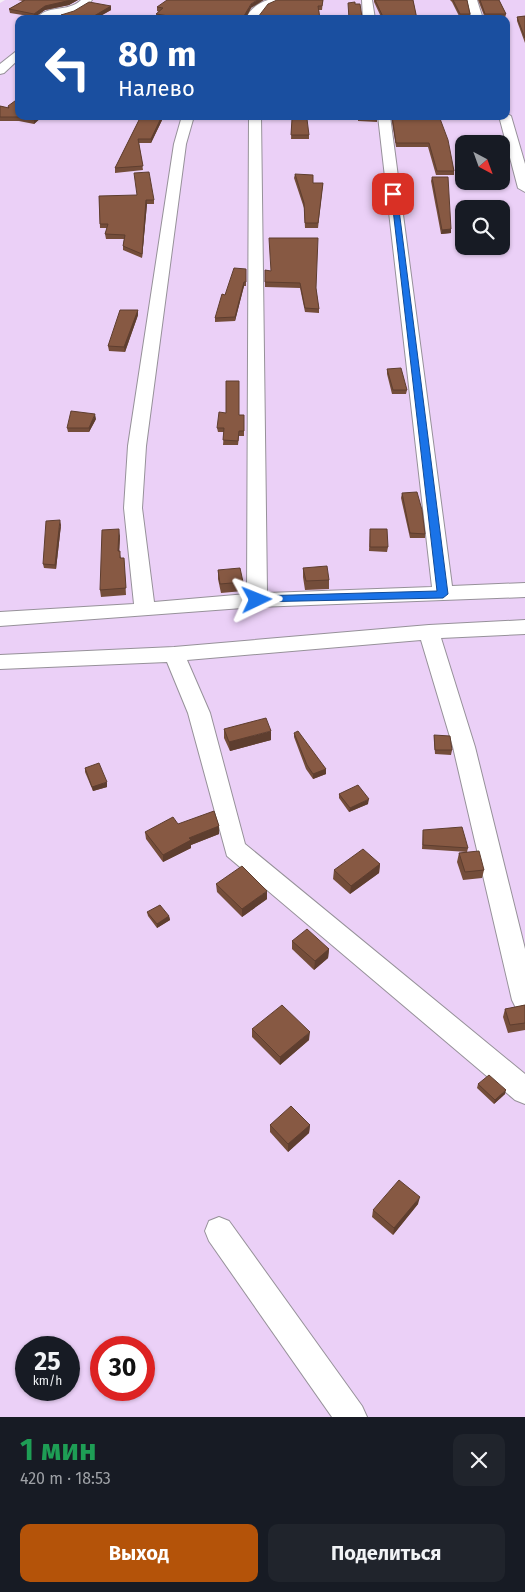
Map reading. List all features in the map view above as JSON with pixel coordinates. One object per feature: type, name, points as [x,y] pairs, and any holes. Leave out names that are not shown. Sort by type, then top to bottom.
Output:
[{"type":"street","points":[[45,15],[78,9],[87,0]]},
{"type":"street","points":[[253,15],[263,5],[279,0]]},
{"type":"street","points":[[367,0],[369,15]]},
{"type":"street","points":[[472,0],[477,15]]},
{"type":"street","points":[[0,70],[15,56]]},
{"type":"street","points":[[145,610],[134,508],[137,446],[180,144],[187,120]]},
{"type":"street","points":[[255,120],[257,600]]},
{"type":"street","points":[[384,120],[443,594]]},
{"type":"street","points":[[506,120],[525,188]]},
{"type":"street","points":[[0,619],[145,610],[257,600],[525,590]]},
{"type":"street","points":[[0,662],[174,654],[429,632],[525,627]]},
{"type":"street","points":[[429,632],[464,747],[525,1000]]},
{"type":"street","points":[[174,654],[199,713],[236,849],[525,1091]]},
{"type":"street","points":[[219,1230],[351,1417]]},
{"type":"shaded area","points":[[5,0],[525,0],[525,1417],[0,1417],[0,3]]},
{"type":"building","points":[[25,0],[71,0],[45,6],[34,14],[9,9]]},
{"type":"building","points":[[167,0],[257,0],[251,4],[245,15],[162,15],[156,14],[163,8],[157,7]]},
{"type":"building","points":[[277,0],[323,0],[322,6],[318,6],[319,15],[260,15],[268,4]]},
{"type":"building","points":[[375,0],[413,0],[416,15],[382,15]]},
{"type":"building","points":[[453,0],[467,0],[470,14],[460,14]]},
{"type":"building","points":[[480,0],[499,0],[506,14],[485,14]]},
{"type":"building","points":[[89,2],[111,6],[96,15],[61,15],[74,11]]},
{"type":"building","points":[[355,2],[355,4],[360,4],[362,15],[349,15],[348,3]]},
{"type":"building","points":[[525,16],[525,38],[517,17]]},
{"type":"building","points":[[15,101],[15,117],[0,117],[0,106],[9,108],[8,106]]},
{"type":"building","points":[[139,120],[160,120],[151,139],[138,139],[143,166],[115,168]]},
{"type":"building","points":[[292,120],[307,120],[309,135],[291,135]]},
{"type":"building","points":[[393,120],[440,120],[448,140],[454,171],[437,171],[429,143],[396,143]]},
{"type":"building","points":[[149,172],[154,200],[146,200],[142,254],[123,246],[125,235],[105,234],[108,224],[100,224],[99,196],[137,195],[134,173]]},
{"type":"building","points":[[295,174],[313,175],[313,183],[323,183],[318,223],[305,223],[304,203]]},
{"type":"building","points":[[432,177],[448,177],[451,229],[442,230]]},
{"type":"building","points":[[269,238],[318,238],[316,288],[319,309],[305,308],[300,283],[265,282],[265,270],[271,271]]},
{"type":"building","points":[[234,268],[246,269],[246,282],[244,282],[235,317],[215,318],[222,294],[225,295]]},
{"type":"building","points":[[120,310],[138,310],[124,347],[108,346]]},
{"type":"building","points":[[401,368],[407,390],[393,390],[387,369]]},
{"type":"building","points":[[226,381],[239,381],[239,415],[244,415],[244,431],[239,431],[238,441],[223,440],[224,428],[217,428],[219,412],[226,413]]},
{"type":"building","points":[[71,411],[95,414],[89,428],[67,428]]},
{"type":"building","points":[[417,492],[422,510],[425,534],[410,533],[402,493]]},
{"type":"building","points":[[60,520],[55,565],[43,564],[46,521]]},
{"type":"building","points":[[119,529],[118,551],[120,551],[120,558],[124,558],[126,588],[100,590],[102,530]]},
{"type":"building","points":[[370,529],[387,529],[388,547],[370,547]]},
{"type":"building","points":[[327,566],[329,580],[306,581],[303,568]]},
{"type":"building","points":[[240,568],[243,582],[220,584],[218,570]]},
{"type":"building","points":[[266,718],[271,731],[229,742],[224,729]]},
{"type":"building","points":[[298,731],[326,769],[313,774],[307,765],[294,733]]},
{"type":"building","points":[[434,735],[450,736],[452,750],[435,750]]},
{"type":"building","points":[[99,763],[107,782],[92,787],[85,768]]},
{"type":"building","points":[[358,785],[369,799],[350,808],[339,794]]},
{"type":"building","points":[[214,811],[219,826],[189,838],[191,840],[163,855],[145,832],[173,817],[178,824]]},
{"type":"building","points":[[462,827],[468,848],[423,845],[423,830]]},
{"type":"building","points":[[363,849],[380,864],[351,886],[334,870]]},
{"type":"building","points":[[479,851],[484,870],[465,872],[459,853]]},
{"type":"building","points":[[242,866],[267,891],[242,909],[216,884]]},
{"type":"building","points":[[160,905],[169,916],[157,924],[147,912]]},
{"type":"building","points":[[307,929],[329,949],[315,961],[292,941]]},
{"type":"building","points":[[282,1005],[310,1032],[280,1057],[252,1029]]},
{"type":"building","points":[[525,1005],[525,1023],[510,1025],[505,1009]]},
{"type":"building","points":[[489,1075],[506,1090],[495,1100],[478,1084]]},
{"type":"building","points":[[291,1106],[310,1125],[288,1144],[270,1125]]},
{"type":"building","points":[[399,1180],[420,1197],[394,1228],[373,1210]]},
{"type":"route","points":[[257,600],[443,594],[393,194]]}]
